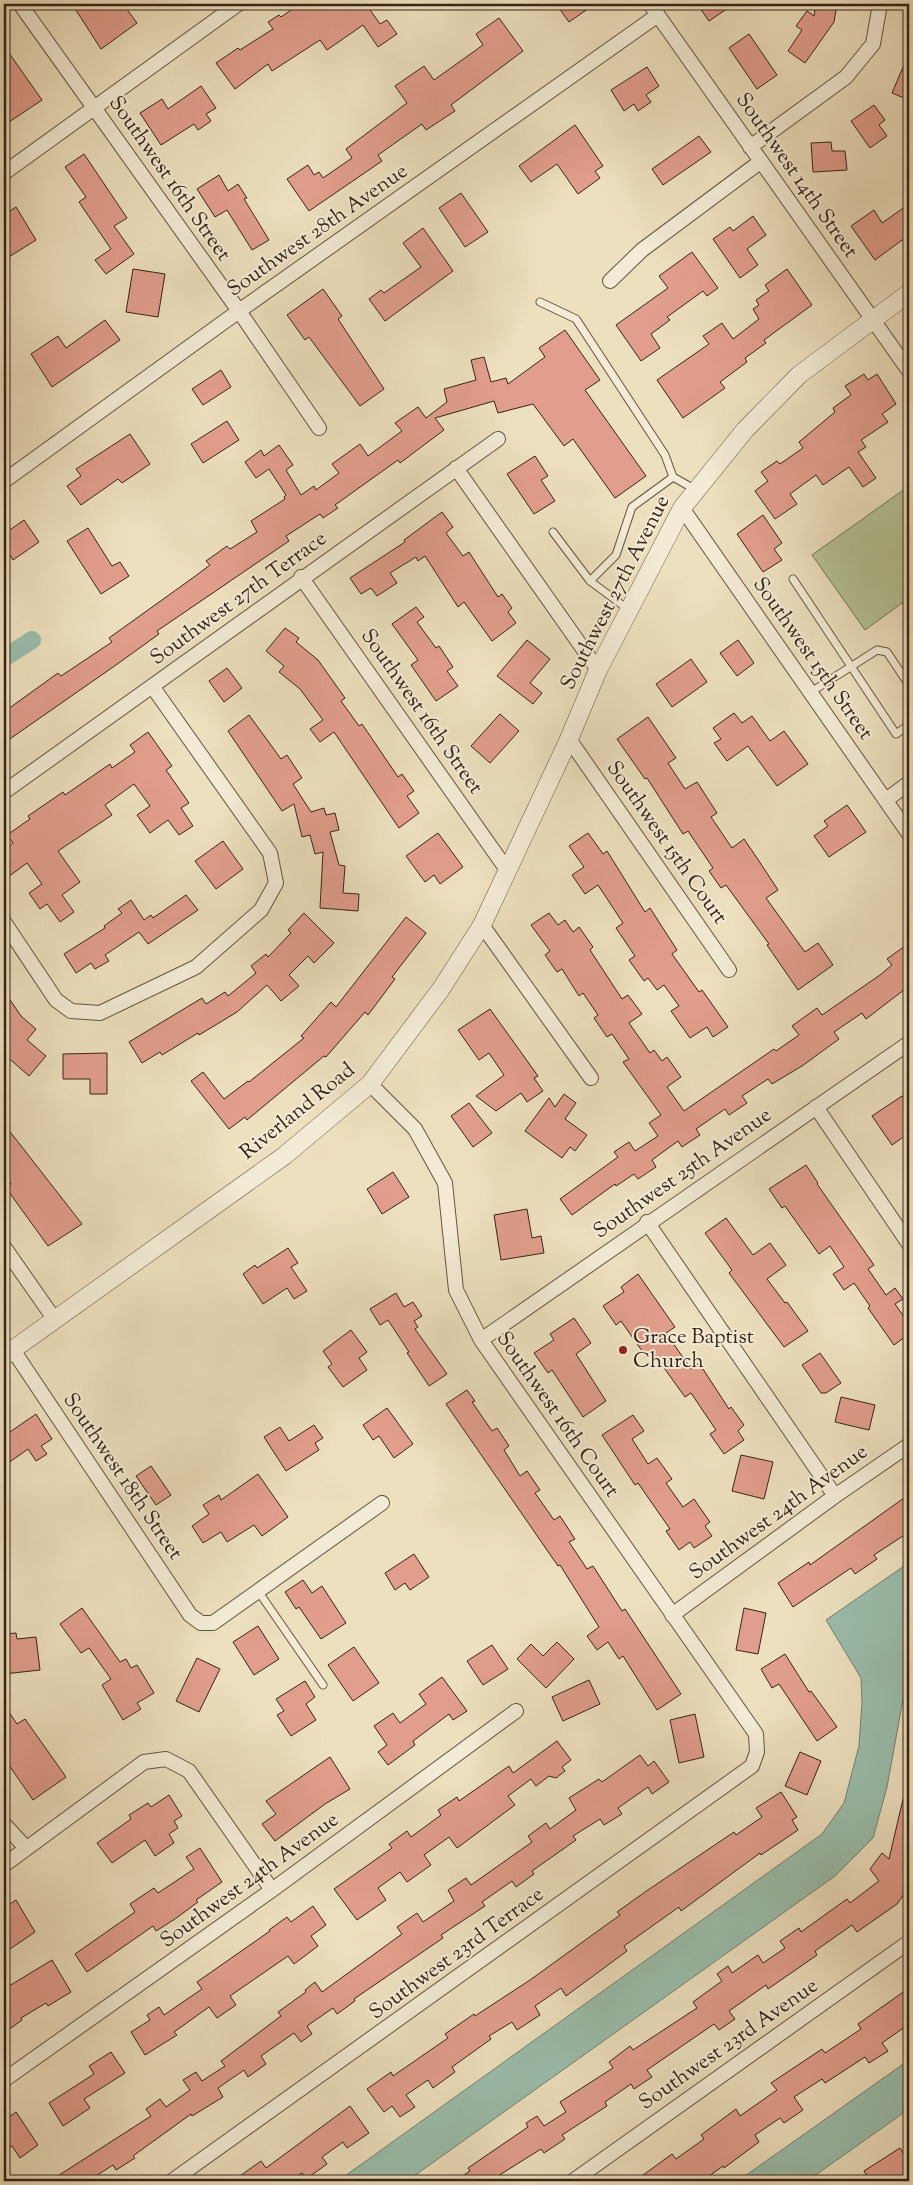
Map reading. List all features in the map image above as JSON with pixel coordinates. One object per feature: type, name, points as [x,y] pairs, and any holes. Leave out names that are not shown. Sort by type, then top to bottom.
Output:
[{"type":"street","name":"Southwest 16th Street","points":[[20,4],[239,311],[319,428]]},
{"type":"street","points":[[4,173],[238,4]]},
{"type":"street","points":[[750,147],[846,77],[872,44],[880,4]]},
{"type":"street","name":"Southwest 14th Street","points":[[654,9],[909,371]]},
{"type":"street","name":"Southwest 28th Avenue","points":[[4,481],[654,9]]},
{"type":"street","points":[[610,281],[642,250],[760,162]]},
{"type":"street","name":"Southwest 27th Avenue","points":[[569,739],[598,670],[682,508],[744,430],[799,375],[909,292]]},
{"type":"street","name":"Southwest 27th Terrace","points":[[4,792],[302,577],[498,439]]},
{"type":"street","points":[[456,468],[598,670]]},
{"type":"street","name":"Southwest 15th Street","points":[[682,508],[909,834]]},
{"type":"street","name":"Southwest 16th Street","points":[[302,577],[507,870]]},
{"type":"street","points":[[4,922],[56,1000],[71,1010],[100,1013],[196,967],[261,910],[276,883],[270,853],[152,686]]},
{"type":"street","name":"Riverland Road","points":[[8,1353],[284,1156],[370,1084],[441,989],[482,925],[569,739]]},
{"type":"street","name":"Southwest 15th Court","points":[[569,739],[729,970]]},
{"type":"street","points":[[886,800],[909,783]]},
{"type":"street","points":[[482,925],[591,1078]]},
{"type":"street","name":"Southwest 25th Avenue","points":[[480,1340],[647,1222],[909,1043]]},
{"type":"street","name":"Southwest 16th Court","points":[[370,1084],[415,1129],[445,1183],[456,1290],[480,1340],[756,1734],[757,1752]]},
{"type":"street","points":[[816,1107],[909,1244]]},
{"type":"street","points":[[647,1222],[834,1496]]},
{"type":"street","points":[[4,1247],[54,1320]]},
{"type":"street","name":"Southwest 18th Street","points":[[8,1353],[190,1615],[201,1622],[213,1623],[258,1591]]},
{"type":"street","name":"Southwest 24th Avenue","points":[[672,1615],[834,1496],[909,1445]]},
{"type":"street","points":[[258,1591],[382,1502]]},
{"type":"street","name":"Southwest 24th Avenue","points":[[4,2080],[272,1890],[516,1711]]},
{"type":"street","name":"Southwest 23rd Terrace","points":[[172,2181],[752,1766],[757,1752]]},
{"type":"street","points":[[4,1865],[144,1762],[166,1758],[189,1771],[272,1890]]},
{"type":"street","points":[[4,1824],[26,1848]]},
{"type":"street","name":"Southwest 23rd Avenue","points":[[573,2181],[909,1942]]},
{"type":"lane","points":[[540,302],[576,319],[665,455],[674,477],[696,490]]},
{"type":"lane","points":[[590,581],[616,555],[632,507],[674,477]]},
{"type":"lane","points":[[553,532],[590,581],[629,610]]},
{"type":"lane","points":[[793,580],[896,734],[909,725]]},
{"type":"lane","points":[[811,692],[877,650],[883,650],[909,685]]},
{"type":"lane","points":[[258,1591],[323,1684]]},
{"type":"shaded area","points":[[909,486],[909,598],[865,630],[812,555]]},
{"type":"shaded area","points":[[907,1564],[909,1567],[909,1666],[887,1787],[873,1838],[835,1876],[407,2181],[338,2181],[822,1834],[844,1803],[859,1746],[862,1702],[861,1678],[826,1620]]},
{"type":"shaded area","points":[[909,2060],[909,2109],[807,2181],[738,2181]]},
{"type":"building","points":[[72,4],[123,4],[137,23],[101,49]]},
{"type":"building","points":[[300,4],[366,4],[380,24],[387,20],[397,34],[378,47],[363,25],[327,50],[320,40],[272,71],[268,64],[235,89],[216,63],[238,48],[240,50],[273,29],[268,22],[279,15],[281,17]]},
{"type":"building","points":[[556,4],[595,4],[569,22]]},
{"type":"building","points":[[697,4],[734,4],[709,21]]},
{"type":"building","points":[[816,4],[837,4],[834,22],[805,63],[788,51],[802,30],[796,26],[807,11],[814,16]]},
{"type":"building","points":[[499,18],[523,51],[451,105],[455,111],[426,130],[422,124],[378,155],[382,161],[309,211],[287,179],[308,165],[314,175],[319,172],[323,178],[352,158],[346,149],[407,103],[395,86],[424,66],[434,80],[483,45],[476,34]]},
{"type":"building","points":[[749,34],[777,75],[757,89],[729,48]]},
{"type":"building","points":[[4,46],[42,100],[9,122],[4,114]]},
{"type":"building","points":[[909,53],[909,100],[892,93]]},
{"type":"building","points":[[647,67],[659,86],[646,95],[651,102],[638,111],[634,104],[624,111],[611,90]]},
{"type":"building","points":[[201,86],[216,108],[206,114],[211,121],[198,130],[194,124],[161,145],[140,113],[162,99],[168,109]]},
{"type":"building","points":[[874,105],[885,120],[879,125],[887,136],[870,148],[851,121]]},
{"type":"building","points":[[575,125],[603,166],[595,171],[600,178],[578,194],[557,164],[531,182],[519,166]]},
{"type":"building","points":[[699,136],[711,152],[663,185],[652,169]]},
{"type":"building","points":[[831,142],[832,151],[845,151],[847,170],[813,172],[811,143]]},
{"type":"building","points":[[84,154],[127,218],[114,226],[134,254],[106,274],[95,260],[111,249],[79,202],[86,197],[65,167]]},
{"type":"building","points":[[219,175],[228,191],[238,184],[247,198],[244,199],[269,240],[252,250],[227,210],[215,217],[197,189]]},
{"type":"building","points":[[461,193],[488,232],[465,247],[439,208]]},
{"type":"building","points":[[909,204],[909,235],[875,260],[851,226],[874,210],[882,223]]},
{"type":"building","points":[[16,207],[36,240],[4,260],[4,215]]},
{"type":"building","points":[[753,216],[766,235],[747,249],[758,265],[740,278],[713,239],[730,227],[733,231]]},
{"type":"building","points":[[423,228],[453,271],[385,321],[369,299],[381,290],[384,293],[421,267],[403,243]]},
{"type":"building","points":[[692,252],[718,288],[707,296],[703,291],[667,317],[670,320],[651,334],[660,348],[641,361],[616,325],[668,288],[659,276]]},
{"type":"building","points":[[133,269],[165,274],[158,317],[126,312]]},
{"type":"building","points":[[787,269],[812,305],[764,340],[766,343],[745,358],[747,362],[720,382],[725,388],[683,418],[657,380],[709,344],[703,336],[722,323],[733,339],[759,319],[753,309],[759,305],[756,300],[769,291],[765,285]]},
{"type":"building","points":[[323,289],[342,316],[338,319],[384,389],[360,406],[309,337],[305,340],[287,315]]},
{"type":"building","points":[[105,320],[120,340],[52,387],[31,354],[58,336],[66,348]]},
{"type":"building","points":[[565,330],[600,380],[585,390],[646,476],[615,498],[573,439],[564,446],[533,404],[498,413],[494,401],[435,418],[444,430],[400,463],[398,460],[335,505],[338,508],[323,518],[320,514],[286,536],[289,541],[157,631],[159,634],[4,743],[4,712],[58,673],[61,676],[112,642],[109,638],[210,565],[206,561],[227,546],[230,549],[257,532],[251,521],[285,499],[286,495],[269,469],[256,478],[245,462],[261,450],[264,456],[279,445],[293,465],[286,470],[301,495],[314,486],[316,490],[339,473],[332,464],[360,444],[368,456],[402,431],[395,423],[418,407],[426,418],[447,402],[444,389],[476,380],[471,360],[484,357],[491,382],[506,378],[508,384],[545,357],[539,348]]},
{"type":"building","points":[[221,370],[231,387],[203,405],[192,389]]},
{"type":"building","points":[[864,374],[868,380],[877,374],[896,404],[882,414],[888,422],[861,440],[866,447],[858,452],[876,478],[863,487],[849,467],[823,485],[816,475],[790,494],[797,504],[775,519],[755,491],[768,481],[761,472],[777,461],[780,464],[803,448],[799,442],[835,412],[833,408],[851,395],[845,386]]},
{"type":"building","points":[[227,421],[239,440],[203,463],[191,444]]},
{"type":"building","points":[[130,434],[150,464],[122,483],[118,479],[81,505],[67,486],[81,476],[76,469]]},
{"type":"building","points":[[535,456],[548,476],[541,480],[555,501],[534,514],[507,474]]},
{"type":"building","points":[[442,512],[453,527],[446,533],[463,556],[469,552],[498,597],[502,594],[512,608],[508,612],[516,623],[492,641],[464,602],[458,607],[425,556],[418,561],[416,557],[390,573],[397,583],[377,596],[371,588],[361,594],[350,578],[405,542],[404,540]]},
{"type":"building","points":[[763,515],[782,543],[774,549],[782,560],[763,572],[737,534]]},
{"type":"building","points":[[24,520],[39,542],[13,560],[4,546],[4,534]]},
{"type":"building","points":[[88,528],[112,566],[120,562],[129,576],[101,594],[67,541]]},
{"type":"building","points":[[416,607],[424,617],[417,622],[436,648],[439,646],[453,667],[447,671],[458,686],[436,701],[411,665],[418,660],[392,624]]},
{"type":"building","points":[[285,628],[299,638],[296,642],[318,660],[345,698],[341,701],[359,726],[362,724],[398,777],[402,774],[414,791],[407,796],[419,813],[399,828],[334,732],[320,742],[310,729],[323,720],[300,689],[279,672],[284,666],[266,651]]},
{"type":"building","points":[[527,640],[550,659],[530,683],[542,693],[533,704],[497,676]]},
{"type":"building","points":[[738,640],[754,663],[737,676],[720,653]]},
{"type":"building","points":[[691,659],[707,682],[672,707],[656,684]]},
{"type":"building","points":[[227,668],[242,688],[224,702],[209,681]]},
{"type":"building","points":[[734,713],[742,723],[752,716],[770,741],[784,731],[808,764],[777,786],[748,746],[727,761],[714,743],[721,739],[713,728]]},
{"type":"building","points":[[500,714],[519,731],[490,763],[471,746]]},
{"type":"building","points":[[249,715],[281,759],[287,755],[302,778],[293,784],[311,812],[324,808],[326,815],[335,813],[339,830],[330,832],[339,865],[345,866],[343,893],[359,894],[358,911],[320,908],[323,852],[315,854],[310,835],[302,837],[294,804],[282,811],[228,731]]},
{"type":"building","points":[[648,717],[676,758],[668,763],[685,789],[697,782],[717,813],[711,817],[732,848],[744,839],[759,861],[778,890],[766,898],[805,952],[818,943],[833,965],[798,990],[767,945],[769,944],[726,885],[721,888],[709,871],[713,868],[688,831],[683,834],[647,778],[645,779],[617,739]]},
{"type":"building","points":[[148,732],[172,766],[166,770],[189,803],[181,808],[193,826],[179,835],[168,820],[150,833],[137,815],[150,806],[134,784],[105,805],[112,815],[58,851],[80,882],[62,895],[74,912],[60,922],[47,904],[40,909],[29,893],[42,884],[27,863],[4,880],[4,850],[13,843],[7,835],[30,819],[28,816],[63,792],[65,795],[110,764],[112,768],[135,752],[130,745]]},
{"type":"building","points":[[847,805],[866,832],[829,857],[814,836],[828,826],[824,821]]},
{"type":"building","points":[[438,833],[463,867],[440,884],[434,875],[425,882],[406,856]]},
{"type":"building","points":[[588,833],[603,854],[607,851],[645,912],[650,908],[677,950],[672,954],[699,992],[702,990],[728,1027],[713,1037],[707,1027],[690,1038],[671,1011],[679,1006],[664,985],[657,990],[648,978],[644,981],[629,960],[635,956],[616,928],[623,923],[598,885],[585,894],[572,875],[584,867],[569,846]]},
{"type":"building","points":[[223,841],[243,869],[216,889],[195,861]]},
{"type":"building","points":[[186,895],[198,910],[148,944],[139,932],[105,955],[109,961],[95,969],[91,963],[76,973],[64,954],[105,928],[104,926],[122,913],[118,909],[131,900],[144,920],[151,915],[153,918]]},
{"type":"building","points":[[304,913],[334,943],[314,963],[308,956],[289,975],[299,986],[281,1001],[267,985],[237,1012],[162,1055],[160,1052],[142,1063],[129,1042],[202,998],[206,1004],[225,992],[228,996],[256,973],[251,966],[266,954],[268,957],[291,933],[288,930]]},
{"type":"building","points":[[549,913],[558,925],[565,920],[573,932],[579,927],[593,947],[590,950],[622,999],[628,995],[642,1014],[629,1023],[650,1053],[654,1050],[662,1061],[667,1057],[681,1077],[667,1087],[684,1111],[774,1049],[776,1051],[799,1035],[792,1026],[817,1008],[822,1015],[880,975],[892,965],[887,959],[909,943],[909,986],[866,1019],[862,1013],[834,1032],[839,1039],[802,1066],[772,1084],[768,1079],[742,1096],[747,1103],[729,1115],[725,1109],[696,1129],[700,1135],[682,1147],[678,1141],[652,1160],[656,1167],[638,1179],[634,1174],[616,1186],[615,1184],[572,1215],[560,1199],[618,1157],[614,1152],[629,1142],[635,1151],[658,1136],[649,1123],[661,1115],[623,1062],[629,1059],[612,1034],[607,1037],[594,1018],[598,1015],[583,993],[579,996],[562,969],[557,972],[545,955],[550,951],[531,925]]},
{"type":"building","points":[[406,917],[426,933],[392,977],[395,979],[368,1015],[365,1012],[326,1057],[324,1056],[247,1120],[245,1117],[229,1129],[191,1081],[203,1072],[224,1099],[249,1082],[304,1038],[301,1036],[331,1002],[336,1007]]},
{"type":"building","points":[[4,991],[21,1016],[36,1029],[27,1040],[46,1056],[29,1076],[4,1054]]},
{"type":"building","points":[[490,1009],[538,1076],[534,1078],[543,1091],[527,1102],[521,1093],[496,1111],[476,1096],[504,1075],[489,1053],[479,1060],[458,1030]]},
{"type":"building","points":[[107,1053],[107,1094],[90,1094],[90,1079],[63,1079],[63,1054]]},
{"type":"building","points":[[564,1094],[576,1103],[565,1119],[587,1135],[575,1151],[570,1147],[562,1158],[525,1131],[549,1098],[555,1107]]},
{"type":"building","points":[[902,1096],[909,1107],[909,1133],[892,1145],[872,1116]]},
{"type":"building","points":[[469,1103],[492,1133],[473,1147],[451,1116]]},
{"type":"building","points":[[4,1124],[82,1224],[48,1246],[6,1188],[11,1184],[4,1173]]},
{"type":"building","points":[[806,1165],[817,1184],[874,1265],[868,1269],[886,1295],[895,1288],[903,1299],[895,1304],[909,1324],[909,1334],[894,1345],[868,1308],[870,1306],[854,1283],[844,1290],[833,1274],[844,1267],[830,1246],[819,1254],[785,1206],[782,1208],[769,1189]]},
{"type":"building","points":[[393,1172],[409,1197],[382,1214],[367,1189]]},
{"type":"building","points":[[527,1209],[532,1238],[541,1236],[544,1253],[501,1260],[494,1215]]},
{"type":"building","points":[[726,1218],[753,1255],[770,1243],[786,1265],[767,1279],[808,1331],[784,1347],[729,1273],[732,1270],[705,1233]]},
{"type":"building","points":[[288,1248],[298,1263],[291,1267],[307,1291],[294,1299],[287,1288],[263,1304],[243,1274],[255,1265],[257,1268]]},
{"type":"building","points":[[638,1274],[675,1327],[666,1333],[691,1369],[699,1363],[729,1409],[731,1407],[744,1425],[738,1431],[744,1440],[724,1454],[710,1434],[716,1430],[691,1393],[685,1397],[654,1354],[647,1358],[621,1321],[616,1325],[603,1306],[624,1292],[621,1287]]},
{"type":"building","points":[[396,1293],[404,1307],[413,1302],[422,1316],[414,1321],[418,1327],[415,1329],[447,1374],[429,1386],[388,1320],[380,1325],[370,1309]]},
{"type":"building","points":[[574,1318],[591,1343],[576,1354],[606,1401],[583,1417],[552,1370],[548,1373],[534,1353],[554,1340],[550,1334]]},
{"type":"building","points":[[351,1330],[367,1352],[359,1358],[367,1370],[343,1387],[328,1367],[332,1364],[323,1351]]},
{"type":"building","points":[[820,1353],[841,1383],[826,1393],[821,1393],[802,1365]]},
{"type":"building","points":[[467,1390],[475,1401],[472,1402],[492,1431],[497,1428],[509,1446],[504,1450],[520,1476],[527,1471],[540,1490],[535,1493],[554,1520],[560,1516],[575,1539],[569,1542],[587,1569],[593,1566],[622,1611],[625,1609],[681,1694],[657,1710],[623,1656],[619,1659],[608,1642],[597,1650],[587,1636],[599,1627],[560,1565],[558,1566],[446,1404]]},
{"type":"building","points":[[841,1397],[875,1405],[869,1430],[835,1422]]},
{"type":"building","points":[[387,1408],[413,1444],[394,1458],[379,1436],[373,1440],[363,1425]]},
{"type":"building","points":[[36,1414],[52,1439],[41,1446],[47,1454],[36,1461],[28,1449],[4,1466],[4,1436]]},
{"type":"building","points":[[633,1415],[644,1431],[632,1439],[648,1464],[657,1458],[672,1479],[666,1483],[683,1507],[694,1499],[710,1522],[705,1526],[712,1536],[694,1548],[690,1542],[679,1550],[666,1531],[670,1529],[638,1483],[635,1485],[602,1435]]},
{"type":"building","points":[[314,1425],[323,1438],[315,1443],[319,1450],[286,1471],[264,1437],[280,1427],[289,1441]]},
{"type":"building","points":[[741,1455],[773,1462],[764,1499],[732,1491]]},
{"type":"building","points":[[151,1466],[171,1495],[156,1505],[136,1476]]},
{"type":"building","points":[[258,1474],[288,1517],[262,1536],[254,1525],[227,1542],[221,1532],[203,1543],[192,1526],[209,1514],[203,1505],[219,1495],[221,1500]]},
{"type":"building","points":[[904,1498],[909,1506],[909,1532],[874,1555],[877,1559],[855,1574],[851,1568],[793,1607],[778,1583],[809,1562],[810,1565]]},
{"type":"building","points":[[414,1554],[429,1577],[410,1590],[405,1583],[395,1590],[385,1573]]},
{"type":"building","points":[[303,1580],[312,1593],[322,1586],[346,1623],[321,1639],[299,1607],[296,1609],[285,1592]]},
{"type":"building","points":[[82,1608],[120,1662],[126,1659],[131,1668],[137,1665],[154,1693],[137,1703],[141,1709],[123,1720],[102,1685],[111,1679],[89,1648],[81,1653],[60,1624]]},
{"type":"building","points":[[744,1608],[766,1613],[758,1654],[736,1650]]},
{"type":"building","points":[[258,1626],[279,1659],[254,1675],[233,1642]]},
{"type":"building","points":[[16,1633],[17,1639],[36,1637],[40,1670],[4,1674],[4,1634]]},
{"type":"building","points":[[557,1642],[574,1659],[546,1688],[517,1659],[531,1644],[543,1656]]},
{"type":"building","points":[[492,1645],[508,1669],[483,1685],[467,1661]]},
{"type":"building","points":[[354,1647],[379,1683],[353,1701],[328,1665]]},
{"type":"building","points":[[785,1654],[809,1692],[811,1691],[837,1727],[817,1741],[779,1684],[772,1688],[761,1669]]},
{"type":"building","points":[[197,1658],[220,1669],[199,1712],[176,1701]]},
{"type":"building","points":[[442,1677],[467,1711],[453,1720],[449,1714],[413,1741],[415,1745],[388,1765],[378,1752],[387,1745],[374,1726],[393,1713],[400,1723],[426,1704],[419,1694]]},
{"type":"building","points":[[589,1680],[600,1704],[563,1721],[552,1697]]},
{"type":"building","points":[[305,1681],[315,1697],[306,1704],[316,1720],[291,1736],[277,1715],[284,1711],[276,1699]]},
{"type":"building","points":[[4,1705],[17,1724],[25,1719],[66,1777],[33,1800],[4,1758]]},
{"type":"building","points":[[695,1714],[704,1757],[679,1763],[670,1720]]},
{"type":"building","points":[[557,1741],[571,1760],[562,1767],[565,1771],[556,1778],[549,1776],[536,1786],[531,1779],[508,1796],[515,1805],[457,1848],[449,1837],[424,1855],[431,1865],[407,1882],[400,1872],[378,1888],[386,1900],[357,1920],[334,1889],[392,1848],[389,1844],[407,1831],[411,1837],[441,1815],[438,1810],[457,1797],[459,1801],[509,1766],[513,1773]]},
{"type":"building","points":[[800,1752],[821,1761],[807,1795],[785,1786]]},
{"type":"building","points":[[640,1755],[648,1766],[654,1761],[669,1782],[652,1794],[648,1787],[618,1808],[622,1814],[604,1825],[600,1819],[573,1836],[576,1840],[532,1871],[534,1874],[516,1887],[512,1881],[482,1902],[485,1906],[441,1935],[443,1938],[354,1999],[355,2001],[337,2014],[333,2008],[307,2026],[312,2034],[301,2042],[294,2033],[261,2056],[266,2064],[248,2077],[244,2070],[218,2088],[223,2097],[192,2116],[191,2114],[133,2156],[135,2158],[116,2170],[113,2165],[88,2181],[50,2181],[151,2116],[146,2109],[160,2099],[166,2107],[190,2090],[183,2080],[196,2072],[202,2081],[225,2066],[221,2061],[281,2016],[278,2012],[306,1992],[305,1990],[315,1982],[322,1992],[402,1934],[397,1927],[417,1913],[423,1922],[454,1901],[448,1890],[466,1878],[471,1885],[532,1842],[528,1836],[546,1823],[550,1829],[576,1810],[569,1798],[599,1779],[602,1782]]},
{"type":"building","points":[[330,1757],[350,1789],[325,1804],[275,1841],[262,1824],[276,1814],[266,1801]]},
{"type":"building","points":[[781,1792],[797,1817],[792,1820],[798,1830],[761,1855],[760,1853],[681,1911],[679,1907],[624,1946],[627,1951],[566,1996],[561,1988],[535,2006],[540,2015],[517,2030],[512,2022],[489,2036],[491,2039],[452,2067],[455,2072],[433,2088],[428,2080],[406,2095],[415,2107],[400,2117],[392,2106],[384,2112],[367,2089],[391,2072],[393,2076],[448,2038],[445,2034],[530,1980],[620,1915],[617,1912],[645,1892],[734,1832],[736,1835],[762,1817],[756,1808]]},
{"type":"building","points":[[169,1795],[182,1816],[174,1821],[178,1828],[169,1834],[174,1843],[155,1856],[145,1840],[112,1863],[97,1843],[131,1819],[129,1815],[148,1803],[151,1807]]},
{"type":"building","points":[[904,1795],[909,1795],[909,1887],[897,1904],[857,1932],[852,1925],[815,1951],[817,1955],[768,1989],[766,1985],[729,2011],[735,2019],[719,2030],[714,2024],[647,2070],[652,2077],[634,2089],[631,2084],[605,2102],[607,2106],[562,2135],[565,2139],[544,2153],[541,2149],[490,2181],[455,2181],[470,2171],[468,2168],[528,2127],[526,2123],[537,2116],[544,2126],[566,2112],[560,2102],[613,2068],[609,2062],[630,2046],[633,2050],[697,2008],[693,2002],[722,1981],[717,1974],[728,1966],[732,1973],[758,1955],[763,1963],[785,1948],[780,1941],[799,1928],[801,1932],[847,1899],[850,1903],[879,1881],[870,1869],[882,1853],[889,1859]]},
{"type":"building","points":[[200,1848],[222,1882],[196,1900],[198,1902],[175,1919],[156,1931],[153,1926],[87,1972],[75,1954],[135,1912],[130,1904],[154,1888],[158,1893],[194,1869],[186,1857]]},
{"type":"building","points":[[16,1900],[35,1932],[4,1953],[4,1908]]},
{"type":"building","points":[[313,1906],[326,1925],[311,1936],[318,1946],[294,1964],[288,1956],[230,1996],[236,2005],[217,2018],[209,2007],[174,2032],[177,2035],[145,2055],[131,2032],[150,2020],[147,2015],[159,2007],[164,2015],[202,1989],[197,1982],[287,1917],[291,1922]]},
{"type":"building","points":[[52,1960],[71,1992],[48,2006],[46,2003],[21,2018],[22,2020],[4,2033],[4,1989]]},
{"type":"building","points":[[909,1988],[909,2024],[882,2043],[888,2051],[869,2063],[865,2057],[825,2083],[822,2079],[794,2097],[803,2110],[784,2123],[780,2118],[755,2135],[759,2142],[724,2168],[723,2166],[702,2181],[635,2181],[672,2154],[676,2159],[704,2139],[701,2135],[736,2109],[740,2116],[777,2090],[771,2083],[822,2049],[825,2053],[861,2029],[858,2024]]},
{"type":"building","points":[[111,2052],[125,2073],[84,2099],[90,2108],[63,2126],[49,2103],[94,2074],[89,2066]]},
{"type":"building","points":[[350,2106],[369,2133],[347,2148],[343,2142],[322,2157],[327,2164],[306,2179],[302,2173],[290,2181],[233,2181],[261,2161],[266,2168]]},
{"type":"building","points":[[16,2112],[38,2145],[20,2158],[12,2146],[4,2151],[4,2121]]},
{"type":"building","points":[[900,2148],[909,2163],[909,2172],[894,2181],[870,2181],[864,2171]]},
{"type":"waterway","points":[[4,658],[32,640]]},
{"type":"place","name":"Grace Baptist Church","points":[[623,1350]]}]
